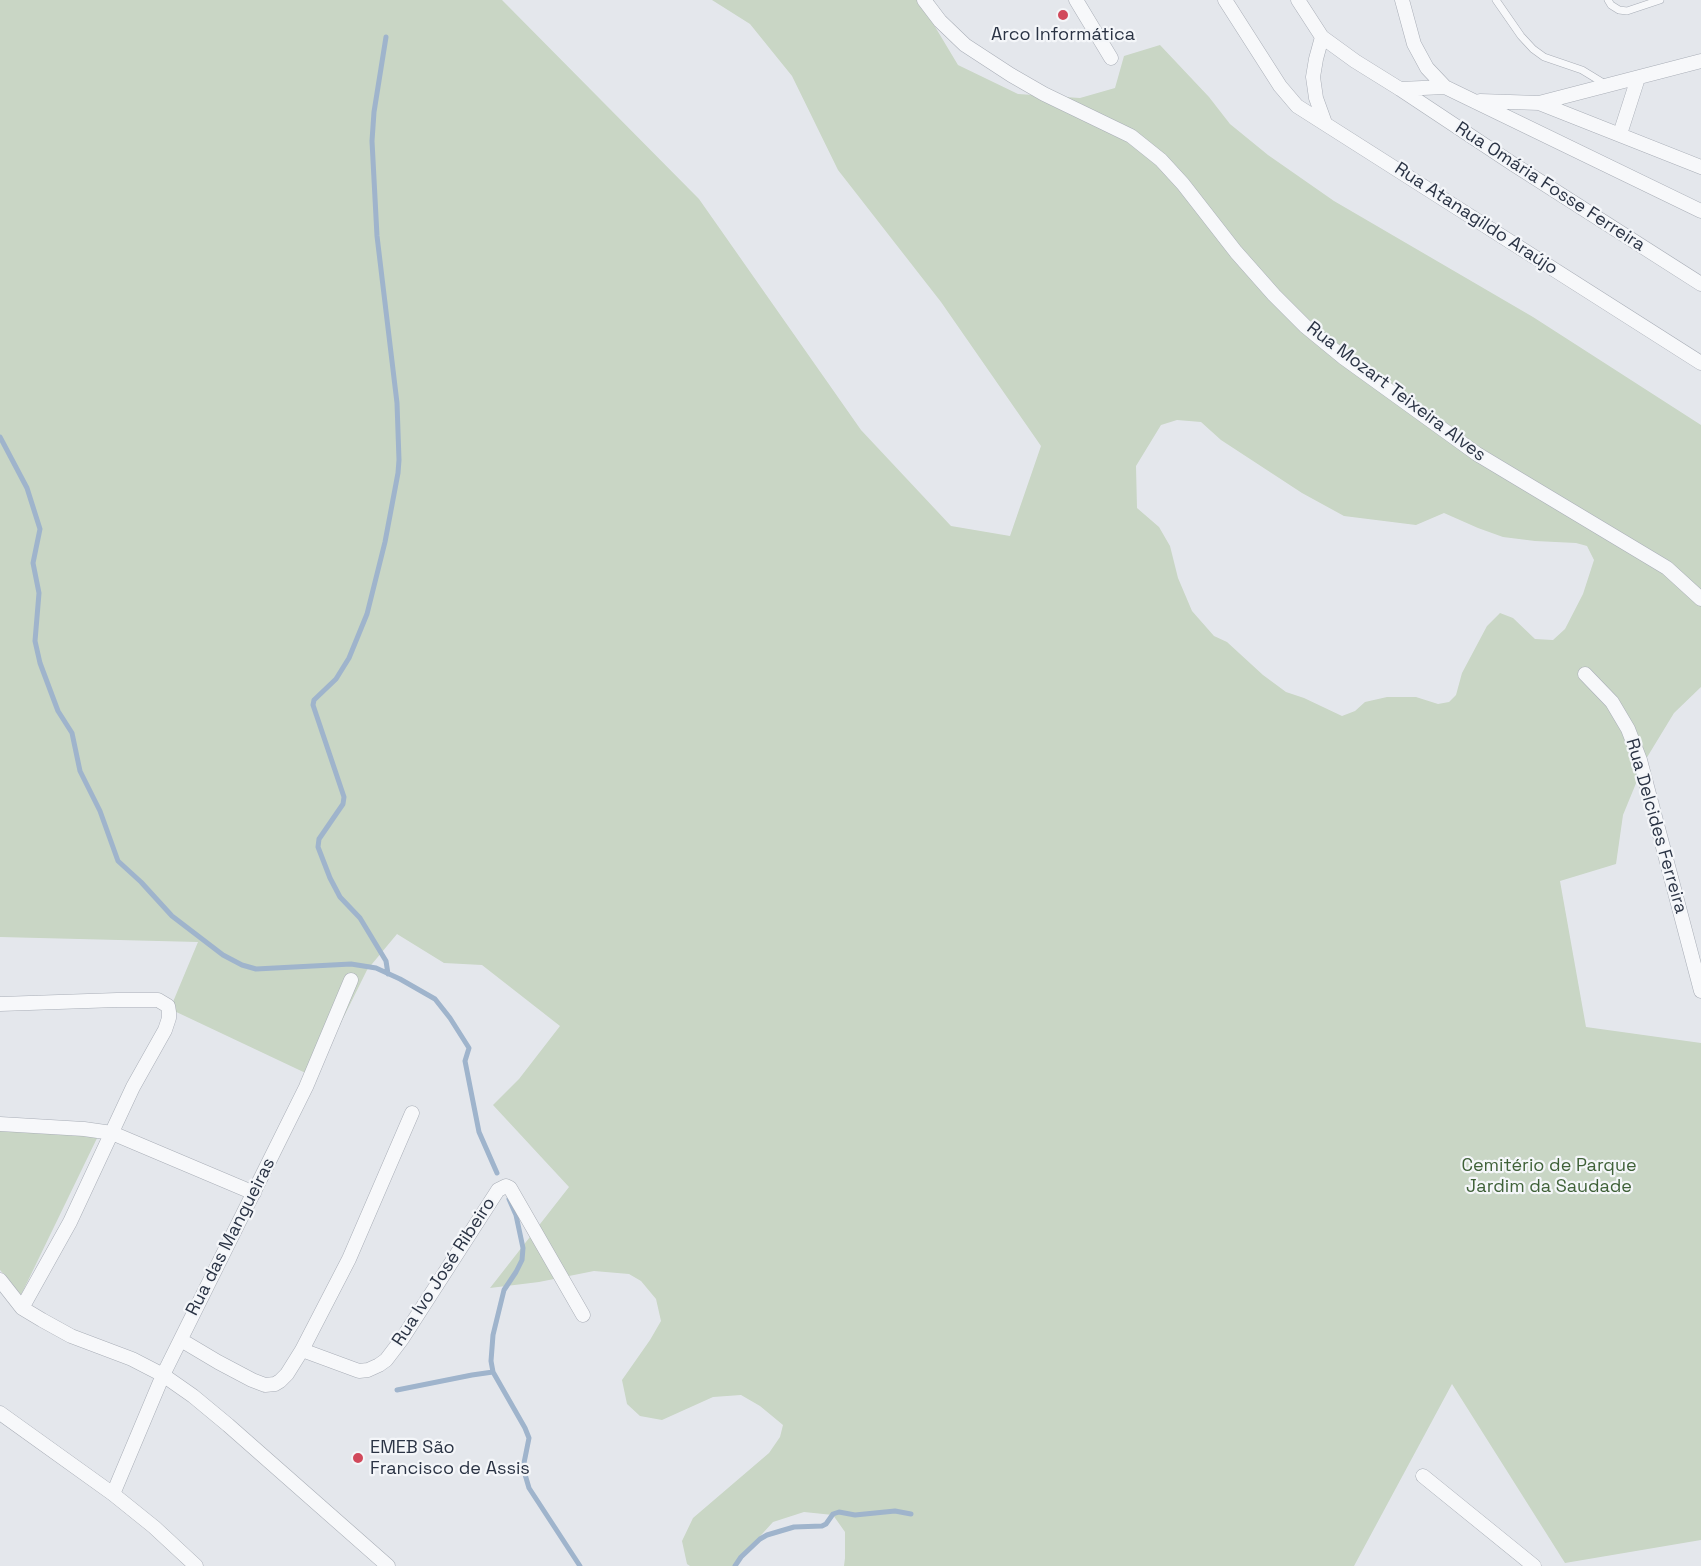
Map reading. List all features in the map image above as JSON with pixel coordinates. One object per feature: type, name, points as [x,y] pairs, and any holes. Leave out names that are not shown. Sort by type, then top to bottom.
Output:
[{"type":"street","name":"Rua Mozart Teixeira Alves","points":[[924,0],[940,21],[965,45],[1044,94],[1131,136],[1161,160],[1274,295],[1305,326],[1344,358],[1477,454],[1667,568],[1701,598]]},
{"type":"street","name":"Rua Atanagildo Araújo","points":[[1225,0],[1280,86],[1297,106],[1701,363]]},
{"type":"street","points":[[1298,0],[1322,37],[1313,77],[1316,99],[1325,123]]},
{"type":"street","points":[[1402,0],[1414,44],[1427,68],[1445,87],[1701,211]]},
{"type":"street","points":[[1081,2],[1111,58]]},
{"type":"street","name":"Rua Omária Fosse Ferreira","points":[[1322,37],[1513,164],[1701,284]]},
{"type":"street","points":[[1474,101],[1539,103],[1701,61]]},
{"type":"street","points":[[1620,134],[1638,78]]},
{"type":"street","points":[[1400,89],[1445,87]]},
{"type":"street","points":[[1539,103],[1701,167]]},
{"type":"street","name":"Rua Delcides Ferreira","points":[[1585,674],[1612,702],[1628,729],[1640,760],[1701,991]]},
{"type":"street","name":"Rua das Mangueiras","points":[[113,1494],[163,1375],[306,1087],[351,980]]},
{"type":"street","points":[[0,1004],[158,1000],[168,1006],[170,1018],[133,1087],[70,1222],[22,1308]]},
{"type":"street","points":[[181,1340],[235,1371],[265,1385],[280,1381],[302,1350],[349,1259],[412,1113]]},
{"type":"street","points":[[0,1124],[112,1133],[254,1193]]},
{"type":"street","name":"Rua Ivo José Ribeiro","points":[[302,1350],[359,1371],[380,1365],[402,1339],[498,1190],[503,1186],[510,1188],[583,1315]]},
{"type":"street","points":[[0,1280],[22,1308],[70,1336],[132,1359],[163,1375],[228,1425],[388,1566]]},
{"type":"street","points":[[0,1413],[113,1494],[154,1527],[196,1566]]},
{"type":"street","points":[[1423,1476],[1534,1566]]},
{"type":"lane","points":[[1496,0],[1533,49],[1544,57],[1581,70],[1607,86]]},
{"type":"lane","points":[[1608,0],[1619,10],[1627,11],[1660,0]]},
{"type":"green space","name":"Cemitério de Parque Jardim da Saudade","points":[[0,0],[502,0],[699,199],[861,430],[951,526],[1010,536],[1041,446],[941,302],[838,170],[792,76],[750,24],[712,0],[919,0],[958,65],[1018,94],[1080,98],[1115,88],[1124,56],[1160,45],[1209,97],[1230,124],[1268,155],[1334,201],[1533,317],[1701,425],[1701,687],[1674,713],[1646,759],[1623,815],[1616,864],[1560,881],[1586,1027],[1701,1043],[1701,1540],[1565,1563],[1452,1384],[1354,1566],[844,1566],[845,1532],[833,1515],[804,1512],[773,1522],[733,1566],[690,1566],[687,1564],[682,1541],[693,1518],[769,1453],[780,1437],[783,1425],[760,1406],[741,1395],[713,1397],[662,1420],[640,1416],[627,1404],[622,1380],[661,1321],[656,1299],[641,1281],[629,1274],[594,1271],[539,1282],[490,1288],[569,1187],[493,1105],[519,1079],[560,1026],[482,965],[444,963],[397,934],[367,970],[314,1077],[170,1009],[198,942],[0,937]],"holes":[[[1177,420],[1201,422],[1221,440],[1302,493],[1344,516],[1416,525],[1444,513],[1503,537],[1576,543],[1587,546],[1594,560],[1583,594],[1565,629],[1553,640],[1535,639],[1513,618],[1500,613],[1487,626],[1462,673],[1456,695],[1449,702],[1438,704],[1416,697],[1387,697],[1365,702],[1355,711],[1342,716],[1286,692],[1263,675],[1227,642],[1214,636],[1192,611],[1178,578],[1170,546],[1159,527],[1137,508],[1136,466],[1161,425]]]},
{"type":"green space","points":[[0,1126],[100,1132],[21,1295],[0,1270]]},
{"type":"waterway","points":[[386,37],[374,112],[372,141],[377,236],[397,403],[398,473],[385,542],[367,614],[349,658],[336,679],[314,700],[313,705],[344,797],[343,804],[319,839],[318,847],[340,897],[360,918],[386,961],[388,974]]},
{"type":"waterway","points":[[0,437],[27,488],[40,529],[33,563],[39,593],[35,641],[40,663],[58,711],[72,733],[80,771],[100,811],[118,861],[172,916],[223,955],[242,965],[256,969],[351,964],[376,968],[435,999],[469,1048],[465,1061],[479,1132],[497,1173]]},
{"type":"waterway","points":[[509,1199],[516,1215],[523,1248],[522,1260],[504,1290],[493,1335],[491,1361],[493,1372],[529,1438],[524,1463],[529,1488],[580,1566]]},
{"type":"waterway","points":[[397,1390],[493,1372]]},
{"type":"waterway","points":[[735,1566],[741,1557],[767,1535],[794,1527],[822,1526],[833,1514],[839,1512],[855,1515],[895,1511],[911,1514]]},
{"type":"place","name":"Arco Informática","points":[[1063,15]]},
{"type":"place","name":"EMEB São Francisco de Assis","points":[[358,1458]]}]
